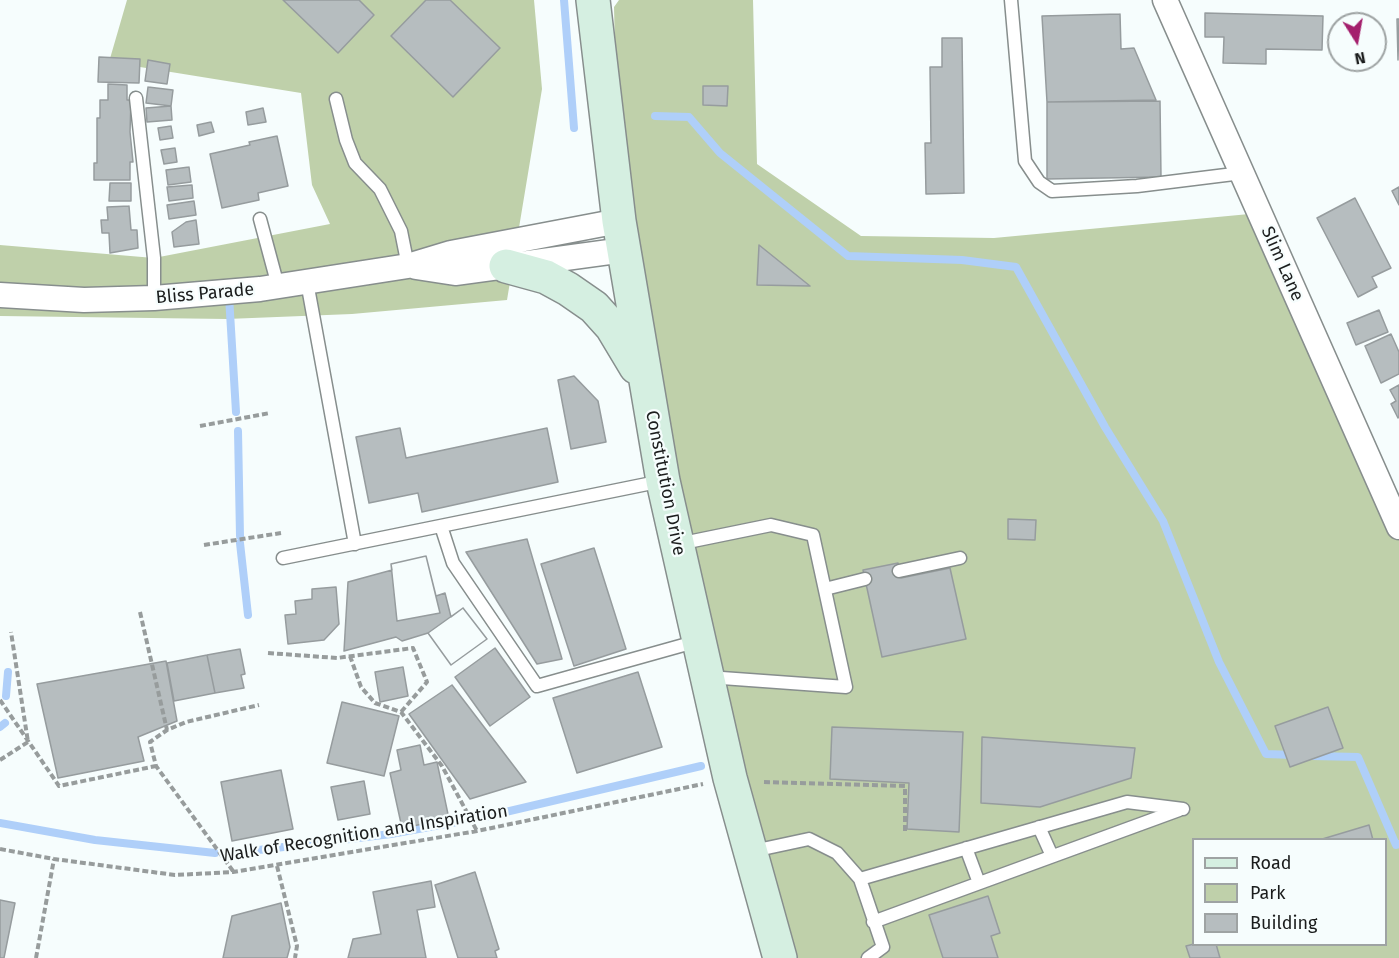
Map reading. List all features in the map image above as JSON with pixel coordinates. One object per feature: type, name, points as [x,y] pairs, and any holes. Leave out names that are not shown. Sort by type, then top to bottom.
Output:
[{"type":"main road","name":"Constitution Drive","points":[[593,0],[621,235],[663,481],[730,778],[780,958]]},
{"type":"main road","points":[[506,266],[546,277],[594,307],[612,327],[645,383]]},
{"type":"street","name":"Slim Lane","points":[[1165,0],[1399,527]]},
{"type":"street","name":"Bliss Parade","points":[[408,266],[455,273],[506,266],[621,235]]},
{"type":"street","name":"Bliss Parade","points":[[0,295],[84,300],[154,298],[307,282],[408,266],[451,253],[621,235]]},
{"type":"lane","points":[[1011,0],[1025,161],[1039,182],[1052,190],[1063,190],[1137,186],[1242,173]]},
{"type":"lane","points":[[136,98],[154,258],[154,298]]},
{"type":"lane","points":[[336,99],[346,140],[355,163],[380,189],[401,231],[408,266]]},
{"type":"lane","points":[[260,219],[278,286]]},
{"type":"lane","points":[[307,282],[355,544]]},
{"type":"lane","points":[[283,558],[663,481]]},
{"type":"lane","points":[[677,545],[771,525],[813,535],[846,687],[706,676]]},
{"type":"lane","points":[[441,526],[453,563],[537,686],[698,641]]},
{"type":"lane","points":[[899,571],[960,558]]},
{"type":"lane","points":[[825,589],[865,579]]},
{"type":"lane","points":[[860,879],[1127,802],[1183,808],[873,922]]},
{"type":"lane","points":[[1039,827],[1052,856]]},
{"type":"lane","points":[[750,852],[809,839],[837,853],[860,879],[883,947],[868,958]]},
{"type":"lane","points":[[966,848],[980,883]]},
{"type":"path","points":[[200,426],[270,413]]},
{"type":"path","points":[[204,545],[280,533]]},
{"type":"path","points":[[140,612],[167,730]]},
{"type":"path","points":[[11,632],[28,742]]},
{"type":"path","points":[[268,652],[337,658],[412,648],[428,682],[401,712]]},
{"type":"path","points":[[350,656],[361,687],[375,703],[401,712],[442,766],[477,831]]},
{"type":"path","points":[[0,700],[58,786],[156,766]]},
{"type":"path","points":[[233,872],[156,766],[150,742],[167,730],[186,722],[259,705]]},
{"type":"path","points":[[0,760],[28,742]]},
{"type":"path","name":"Walk of Recognition and Inspiration","points":[[0,849],[54,859],[175,875],[233,872],[477,831],[730,778]]},
{"type":"path","points":[[764,782],[905,786],[904,832]]},
{"type":"path","points":[[36,958],[54,859]]},
{"type":"path","points":[[277,866],[297,946],[295,958]]},
{"type":"green space","points":[[127,0],[534,0],[542,89],[507,300],[352,314],[227,319],[0,316],[0,245],[154,258],[330,224],[312,185],[301,93],[109,62]]},
{"type":"green space","points":[[619,0],[753,0],[757,164],[861,236],[994,238],[1260,213],[1399,527],[1399,958],[780,958],[619,221],[614,7]]},
{"type":"building","points":[[283,0],[359,0],[374,15],[338,53]]},
{"type":"building","points":[[426,0],[450,0],[500,48],[453,97],[391,36]]},
{"type":"building","points":[[1205,13],[1323,16],[1322,50],[1266,49],[1266,64],[1223,63],[1224,37],[1205,37]]},
{"type":"building","points":[[1120,14],[1121,49],[1134,48],[1156,100],[1047,102],[1042,16]]},
{"type":"building","points":[[1397,19],[1399,19],[1398,60]]},
{"type":"building","points":[[942,38],[962,38],[964,193],[926,194],[925,143],[931,143],[930,67],[942,67]]},
{"type":"building","points":[[99,57],[140,59],[139,83],[98,82]]},
{"type":"building","points":[[148,60],[170,64],[167,84],[145,81]]},
{"type":"building","points":[[108,84],[127,85],[127,100],[131,100],[130,132],[133,162],[130,162],[130,180],[94,180],[94,163],[97,163],[97,118],[100,118],[100,100],[108,100]]},
{"type":"building","points":[[703,86],[728,86],[727,106],[703,105]]},
{"type":"building","points":[[148,87],[173,90],[171,106],[146,103]]},
{"type":"building","points":[[1160,101],[1161,177],[1047,179],[1047,102]]},
{"type":"building","points":[[171,106],[172,120],[147,122],[146,108]]},
{"type":"building","points":[[263,108],[266,122],[248,125],[246,112]]},
{"type":"building","points":[[211,122],[214,132],[199,136],[197,125]]},
{"type":"building","points":[[171,126],[173,138],[160,140],[158,128]]},
{"type":"building","points":[[277,136],[288,186],[258,193],[259,200],[222,208],[210,154]]},
{"type":"building","points":[[175,148],[177,162],[164,164],[161,150]]},
{"type":"building","points":[[189,167],[191,182],[168,185],[166,170]]},
{"type":"building","points":[[110,183],[131,183],[131,201],[109,201]]},
{"type":"building","points":[[192,185],[193,198],[169,201],[167,187]]},
{"type":"building","points":[[1399,187],[1399,205],[1392,191]]},
{"type":"building","points":[[1355,198],[1391,268],[1372,277],[1377,287],[1358,297],[1317,218]]},
{"type":"building","points":[[194,201],[196,215],[169,219],[167,205]]},
{"type":"building","points":[[129,206],[131,230],[137,230],[138,248],[110,253],[109,233],[102,233],[101,220],[108,220],[107,207]]},
{"type":"building","points":[[196,220],[199,244],[174,247],[172,232],[186,222]]},
{"type":"building","points":[[759,245],[810,286],[757,285]]},
{"type":"building","points":[[1379,310],[1388,332],[1356,345],[1347,323]]},
{"type":"building","points":[[1391,334],[1399,352],[1399,374],[1381,383],[1365,346]]},
{"type":"building","points":[[574,376],[598,401],[606,442],[571,449],[558,380]]},
{"type":"building","points":[[1399,385],[1398,418],[1391,404],[1396,401],[1390,390]]},
{"type":"building","points":[[400,428],[406,458],[547,428],[558,482],[422,512],[418,493],[369,503],[356,437]]},
{"type":"building","points":[[1008,519],[1036,520],[1035,540],[1008,539]]},
{"type":"building","points":[[527,539],[562,659],[537,664],[466,552]]},
{"type":"building","points":[[594,548],[626,649],[574,666],[541,564]]},
{"type":"building","points":[[426,556],[440,613],[397,621],[391,564]]},
{"type":"building","points":[[426,556],[436,596],[445,593],[451,617],[463,608],[487,639],[451,665],[428,633],[402,641],[396,637],[344,651],[348,582],[392,570],[391,564]]},
{"type":"building","points":[[898,563],[901,578],[950,568],[966,639],[882,657],[863,570]]},
{"type":"building","points":[[336,587],[339,624],[324,640],[288,644],[285,615],[296,614],[295,601],[312,599],[312,589]]},
{"type":"building","points":[[463,608],[487,639],[451,665],[428,633]]},
{"type":"building","points":[[495,648],[530,697],[490,726],[455,677]]},
{"type":"building","points":[[240,649],[245,674],[241,675],[244,688],[215,693],[207,655]]},
{"type":"building","points":[[207,655],[215,693],[174,701],[167,663]]},
{"type":"building","points":[[166,661],[177,721],[138,737],[144,761],[58,778],[37,684]]},
{"type":"building","points":[[403,667],[408,696],[380,702],[375,672]]},
{"type":"building","points":[[638,672],[662,747],[577,773],[553,698]]},
{"type":"building","points":[[452,685],[526,782],[470,799],[409,714]]},
{"type":"building","points":[[342,702],[399,716],[384,776],[327,763]]},
{"type":"building","points":[[1328,707],[1343,748],[1290,767],[1275,726]]},
{"type":"building","points":[[832,727],[963,732],[959,832],[907,829],[909,783],[830,779]]},
{"type":"building","points":[[982,737],[1135,748],[1131,778],[1040,807],[981,803]]},
{"type":"building","points":[[420,745],[424,765],[437,762],[449,819],[402,828],[390,773],[401,770],[397,750]]},
{"type":"building","points":[[281,770],[293,829],[232,841],[221,782]]},
{"type":"building","points":[[364,781],[370,814],[338,820],[331,787]]},
{"type":"building","points":[[1369,825],[1372,838],[1326,838]]},
{"type":"building","points":[[475,872],[499,949],[495,951],[497,958],[458,958],[435,885]]},
{"type":"building","points":[[431,881],[435,907],[417,910],[426,958],[348,958],[353,939],[381,934],[373,892]]},
{"type":"building","points":[[988,896],[1000,933],[991,936],[998,958],[943,958],[929,915]]},
{"type":"building","points":[[0,900],[15,903],[4,958],[0,958]]},
{"type":"building","points":[[281,903],[290,947],[287,958],[223,958],[232,916]]},
{"type":"building","points":[[1186,946],[1217,946],[1220,958],[1190,958]]},
{"type":"waterway","points":[[564,0],[574,128]]},
{"type":"waterway","points":[[655,116],[689,117],[720,153],[848,256],[962,260],[1016,267],[1105,427],[1163,521],[1219,662],[1266,754],[1294,755]]},
{"type":"waterway","points":[[229,296],[236,412]]},
{"type":"waterway","points":[[238,431],[240,536]]},
{"type":"waterway","points":[[240,543],[248,615]]},
{"type":"waterway","points":[[6,696],[8,672]]},
{"type":"waterway","points":[[0,727],[5,723]]},
{"type":"waterway","points":[[1312,756],[1358,757],[1396,845],[1399,844]]},
{"type":"waterway","points":[[480,818],[701,766]]},
{"type":"waterway","points":[[234,853],[391,834],[457,822]]},
{"type":"waterway","points":[[0,823],[95,840],[215,853]]}]
